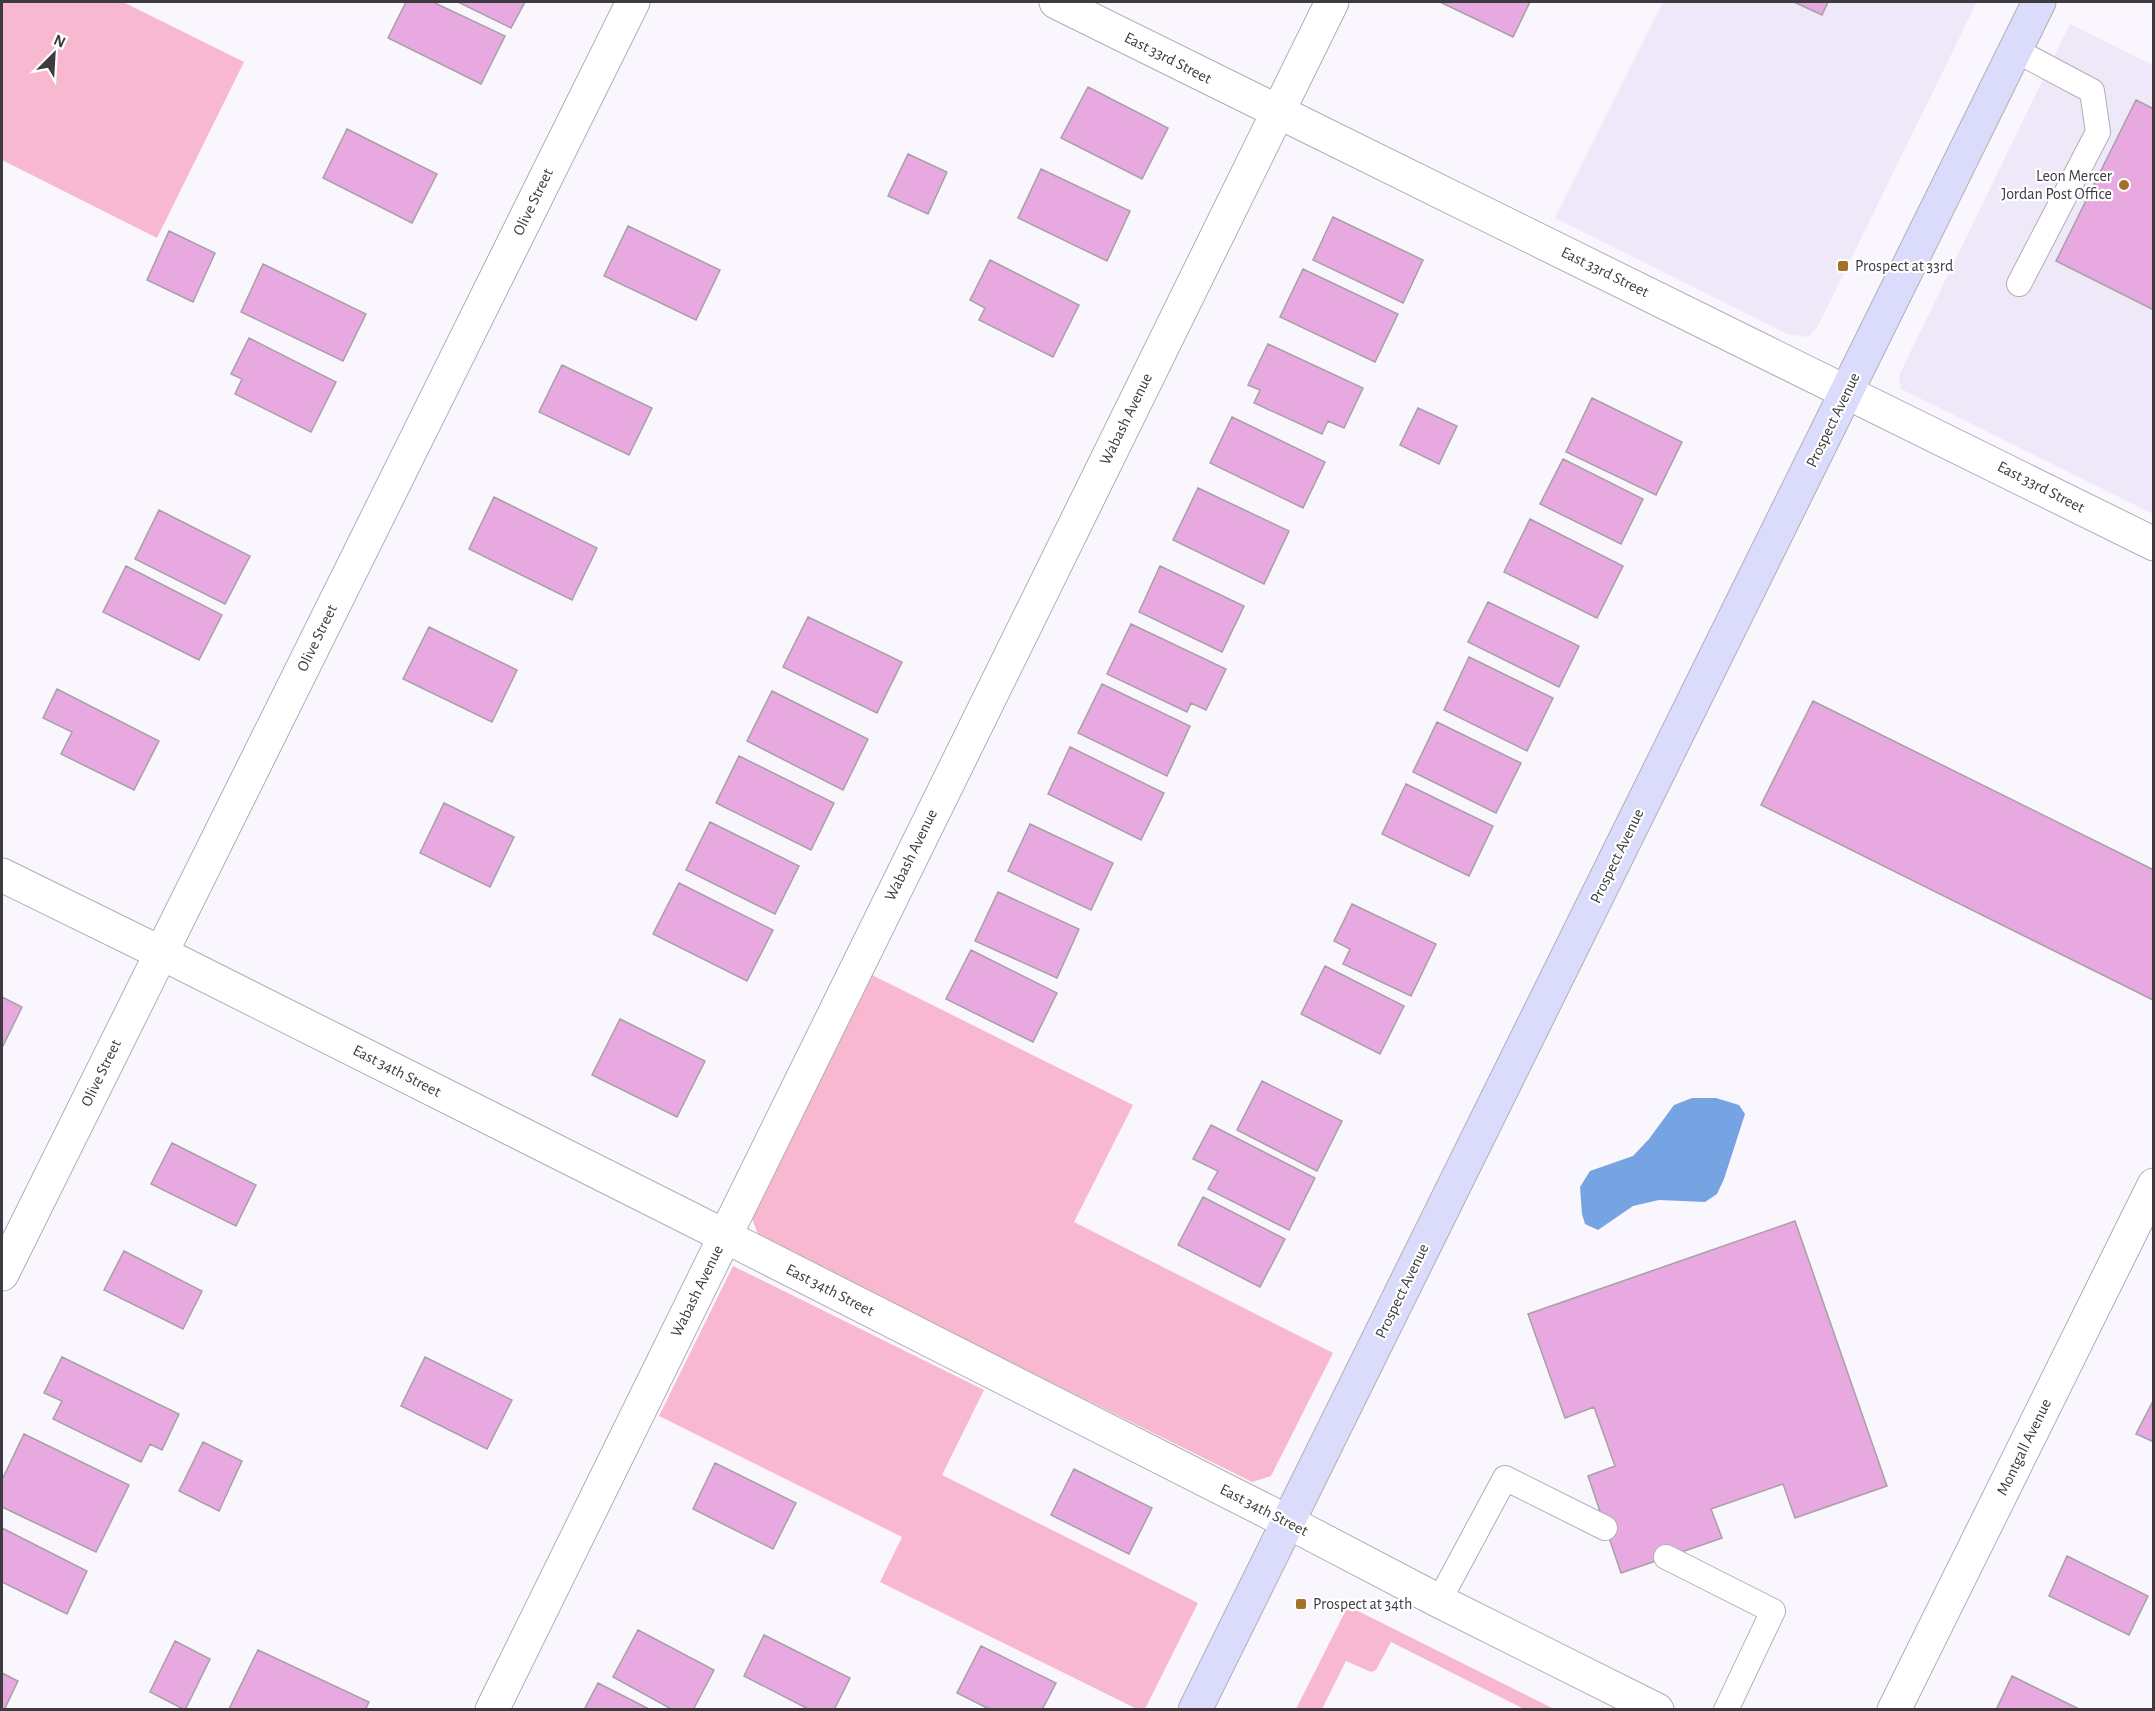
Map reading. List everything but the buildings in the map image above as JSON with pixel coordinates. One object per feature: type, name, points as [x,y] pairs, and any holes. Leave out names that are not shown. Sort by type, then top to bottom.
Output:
[{"type":"main road","name":"Prospect Avenue","points":[[1196,1710],[2038,2]]},
{"type":"street","name":"Olive Street","points":[[2,1274],[633,2]]},
{"type":"street","name":"East 33rd Street","points":[[1056,2],[2154,544]]},
{"type":"street","name":"Wabash Avenue","points":[[492,1710],[1332,2]]},
{"type":"street","name":"East 34th Street","points":[[2,875],[724,1236],[1657,1710]]},
{"type":"street","name":"Montgall Avenue","points":[[1894,1710],[2154,1185]]},
{"type":"lane","points":[[2015,50],[2092,91],[2098,132],[2019,284]]},
{"type":"lane","points":[[1439,1601],[1505,1478],[1605,1528]]},
{"type":"lane","points":[[1666,1557],[1773,1611],[1725,1710]]},
{"type":"shaded area","points":[[2,2],[123,2],[244,62],[157,238],[2,160]]},
{"type":"shaded area","points":[[1663,2],[1977,2],[1818,326],[1808,337],[1787,334],[1555,218]]},
{"type":"shaded area","points":[[2070,24],[2153,65],[2153,514],[1901,389],[1899,376]]},
{"type":"shaded area","points":[[872,975],[1133,1105],[1074,1222],[1333,1353],[1271,1476],[1252,1482],[759,1237],[751,1216]]},
{"type":"shaded area","points":[[733,1266],[984,1390],[942,1475],[1198,1603],[1145,1709],[1137,1709],[880,1582],[902,1537],[659,1416]]},
{"type":"shaded area","points":[[1348,1606],[1552,1708],[1524,1709],[1391,1642],[1376,1670],[1371,1672],[1346,1661],[1322,1709],[1296,1709]]},
{"type":"water","points":[[1692,1098],[1716,1098],[1739,1105],[1745,1114],[1717,1194],[1705,1202],[1659,1200],[1633,1206],[1598,1230],[1585,1224],[1580,1187],[1590,1171],[1633,1156],[1649,1139],[1674,1105]]},
{"type":"place","name":"Leon Mercer Jordan Post Office","points":[[2124,185]]},
{"type":"place","name":"Prospect at 33rd","points":[[1843,266]]},
{"type":"place","name":"Prospect at 34th","points":[[1301,1604]]}]
